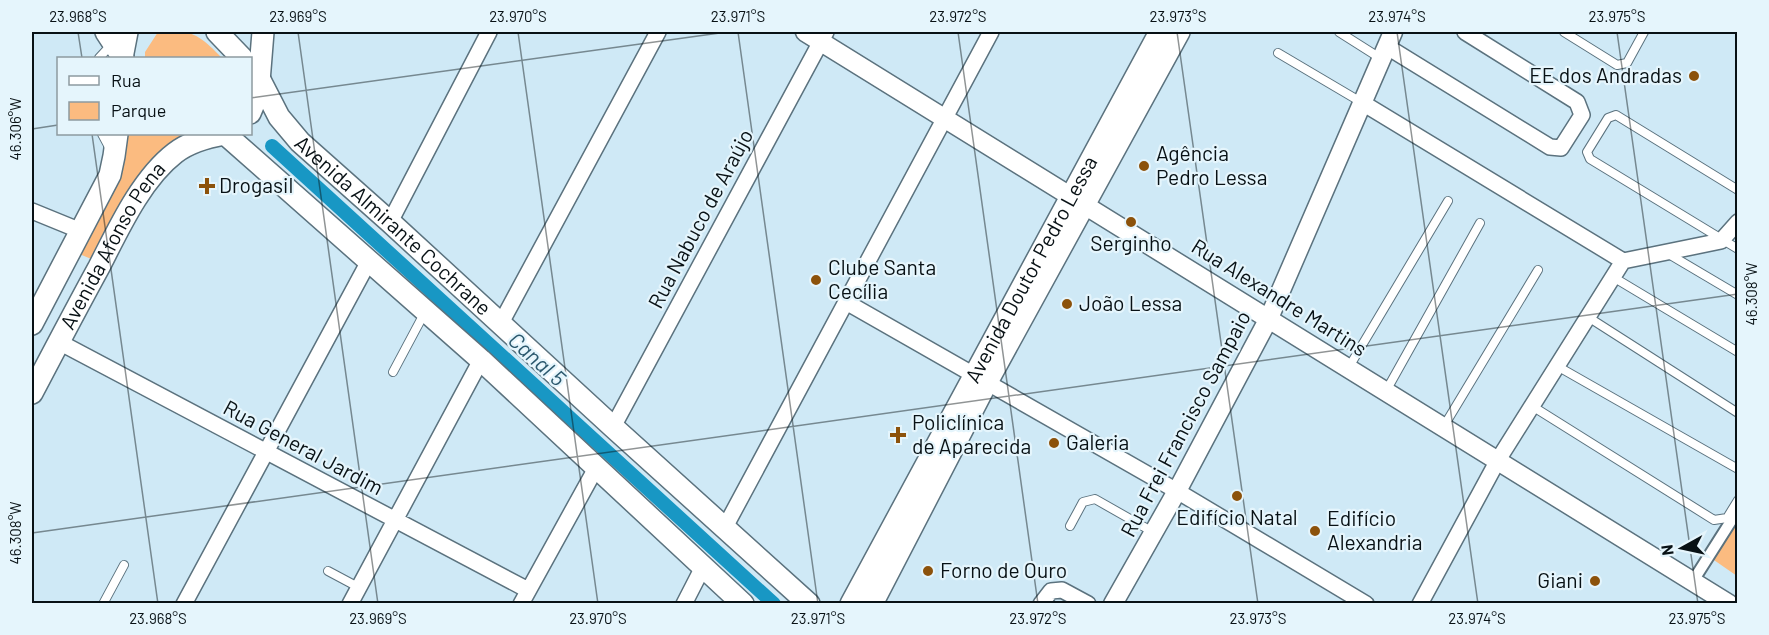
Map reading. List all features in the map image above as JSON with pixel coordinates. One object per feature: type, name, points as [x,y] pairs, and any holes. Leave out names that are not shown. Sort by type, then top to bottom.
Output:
[{"type":"main road","points":[[217,32],[241,57]]},
{"type":"main road","points":[[252,110],[255,105],[255,74],[263,32]]},
{"type":"main road","name":"Avenida Doutor Pedro Lessa","points":[[1078,200],[1160,32]]},
{"type":"main road","name":"Avenida Doutor Pedro Lessa","points":[[851,603],[980,379],[1078,200],[1179,32]]},
{"type":"main road","name":"Avenida Almirante Cochrane","points":[[255,74],[279,117],[300,142],[501,323],[724,529],[809,603]]},
{"type":"main road","name":"Avenida Afonso Pena","points":[[32,324],[110,175],[117,135]]},
{"type":"main road","name":"Avenida Afonso Pena","points":[[32,393],[118,230],[144,187],[163,164],[183,147],[220,135]]},
{"type":"main road","name":"Avenida Almirante Cochrane","points":[[226,135],[481,360],[742,603]]},
{"type":"main road","name":"Avenida Doutor Pedro Lessa","points":[[872,603],[980,379]]},
{"type":"street","points":[[390,222],[489,32]]},
{"type":"street","points":[[501,323],[658,32]]},
{"type":"street","name":"Rua Alexandre Martins","points":[[805,32],[824,36],[945,118],[1729,603]]},
{"type":"street","points":[[724,529],[991,32]]},
{"type":"street","points":[[1387,45],[1550,147],[1561,148],[1582,115],[1577,102],[1465,32]]},
{"type":"street","name":"Rua Nabuco de Araújo","points":[[613,428],[824,36]]},
{"type":"street","name":"Rua Frei Francisco Sampaio","points":[[1113,603],[1177,491],[1269,318],[1387,45]]},
{"type":"street","points":[[1361,102],[1623,261]]},
{"type":"street","points":[[32,210],[81,231]]},
{"type":"street","points":[[1420,603],[1498,460],[1623,261],[1721,241],[1737,222]]},
{"type":"street","points":[[184,603],[369,261]]},
{"type":"street","points":[[846,302],[1177,491],[1366,603]]},
{"type":"street","name":"Rua General Jardim","points":[[59,342],[394,520],[524,597]]},
{"type":"street","points":[[350,603],[481,360]]},
{"type":"street","points":[[524,597],[596,468]]},
{"type":"street","points":[[1693,581],[1737,510]]},
{"type":"street","points":[[684,603],[704,567]]},
{"type":"street","points":[[1041,603],[1052,591],[1062,590],[1088,603]]},
{"type":"lane","points":[[1339,32],[1387,45]]},
{"type":"lane","points":[[1564,32],[1617,65],[1627,63],[1644,32]]},
{"type":"lane","points":[[101,57],[119,46]]},
{"type":"lane","points":[[1278,53],[1361,102]]},
{"type":"lane","points":[[1737,190],[1616,115],[1608,118],[1587,152],[1590,159],[1737,249]]},
{"type":"lane","points":[[103,135],[114,156]]},
{"type":"lane","points":[[1349,368],[1448,201]]},
{"type":"lane","points":[[1386,391],[1480,223]]},
{"type":"lane","points":[[1665,251],[1737,296]]},
{"type":"lane","points":[[1444,426],[1538,270]]},
{"type":"lane","points":[[1613,277],[1737,352]]},
{"type":"lane","points":[[393,372],[425,311]]},
{"type":"lane","points":[[1588,316],[1737,413]]},
{"type":"lane","points":[[1557,366],[1737,469]]},
{"type":"lane","points":[[1532,406],[1714,520],[1727,518],[1737,500]]},
{"type":"lane","points":[[1070,526],[1083,502],[1095,499],[1153,533]]},
{"type":"lane","points":[[103,603],[124,565]]},
{"type":"lane","points":[[328,571],[358,587]]},
{"type":"green space","points":[[179,31],[201,39],[221,57],[145,57],[145,52],[158,32]]},
{"type":"green space","points":[[124,135],[188,135],[96,261],[77,253]]},
{"type":"green space","points":[[1737,519],[1737,576],[1711,558]]},
{"type":"waterway","name":"Canal 5","points":[[272,146],[774,604]]},
{"type":"place","name":"EE dos Andradas","points":[[1694,76]]},
{"type":"place","name":"Agência Pedro Lessa","points":[[1144,166]]},
{"type":"place","name":"Drogasil","points":[[207,186]]},
{"type":"place","name":"Serginho","points":[[1131,222]]},
{"type":"place","name":"Clube Santa Cecília","points":[[816,280]]},
{"type":"place","name":"João Lessa","points":[[1067,304]]},
{"type":"place","name":"Policlínica de Aparecida","points":[[898,435]]},
{"type":"place","name":"Galeria","points":[[1054,443]]},
{"type":"place","name":"Edifício Natal","points":[[1237,496]]},
{"type":"place","name":"Edifício Alexandria","points":[[1315,531]]},
{"type":"place","name":"Forno de Ouro","points":[[928,571]]},
{"type":"place","name":"Giani","points":[[1595,581]]}]
